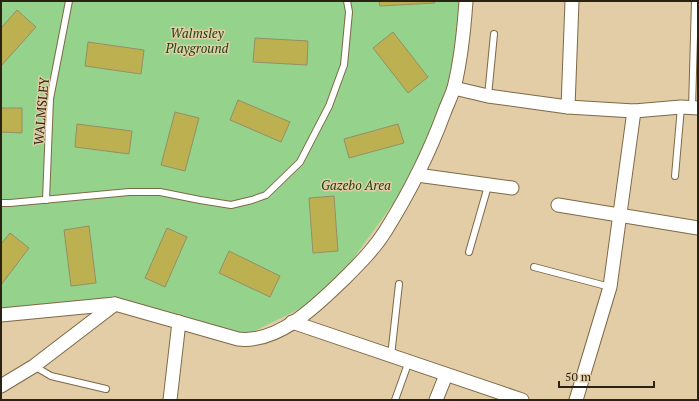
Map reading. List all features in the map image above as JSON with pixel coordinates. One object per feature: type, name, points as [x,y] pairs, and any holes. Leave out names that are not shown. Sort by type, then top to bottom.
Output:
[{"type":"street","points":[[1,315],[115,304],[245,340],[265,336],[307,313],[326,296],[371,250],[386,230],[433,144],[454,88],[460,57],[466,1]]},
{"type":"street","points":[[568,107],[572,1]]},
{"type":"street","points":[[454,88],[488,96],[568,107],[634,111],[690,108]]},
{"type":"street","points":[[576,400],[610,287],[634,111]]},
{"type":"street","points":[[416,175],[488,186],[512,188]]},
{"type":"street","points":[[558,205],[698,228]]},
{"type":"street","points":[[1,386],[34,366],[115,304]]},
{"type":"street","points":[[170,400],[178,322]]},
{"type":"street","points":[[292,322],[522,400]]},
{"type":"street","points":[[436,400],[446,375]]},
{"type":"lane","name":"WALMSLEY","points":[[46,200],[50,99],[69,1]]},
{"type":"lane","points":[[1,203],[129,192],[160,192],[231,205],[266,195],[300,162],[329,106],[344,65],[349,12],[347,1]]},
{"type":"lane","points":[[675,176],[690,108],[695,1]]},
{"type":"lane","points":[[488,96],[494,34]]},
{"type":"lane","points":[[469,252],[488,186]]},
{"type":"lane","points":[[534,267],[610,287]]},
{"type":"lane","points":[[391,356],[399,284]]},
{"type":"lane","points":[[396,400],[409,361]]},
{"type":"lane","points":[[34,366],[51,376],[106,389]]},
{"type":"green space","points":[[1,1],[466,1],[456,75],[425,160],[326,296],[238,339],[115,304],[37,305],[1,308]]},
{"type":"building","points":[[379,1],[434,1],[435,3],[380,6]]},
{"type":"building","points":[[17,10],[36,27],[1,66],[1,28]]},
{"type":"building","points":[[393,32],[428,77],[408,93],[373,48]]},
{"type":"building","points":[[255,38],[308,41],[307,65],[253,62]]},
{"type":"building","points":[[88,42],[144,50],[141,74],[85,66]]},
{"type":"building","points":[[238,100],[290,122],[281,142],[230,120]]},
{"type":"building","points":[[1,108],[22,108],[22,133],[1,132]]},
{"type":"building","points":[[175,112],[199,118],[185,171],[161,165]]},
{"type":"building","points":[[77,124],[132,131],[129,154],[75,147]]},
{"type":"building","points":[[398,124],[404,143],[349,158],[344,139]]},
{"type":"building","points":[[334,196],[338,251],[313,253],[309,198]]},
{"type":"building","points":[[89,226],[96,283],[71,286],[64,230]]},
{"type":"building","points":[[167,228],[187,237],[165,287],[145,278]]},
{"type":"building","points":[[10,233],[29,248],[1,285],[1,244]]},
{"type":"building","points":[[229,251],[280,276],[270,297],[219,273]]},
{"type":"park label","name":"Walmsley Playground","points":[[197,40]]},
{"type":"park label","name":"Gazebo Area","points":[[356,185]]}]
